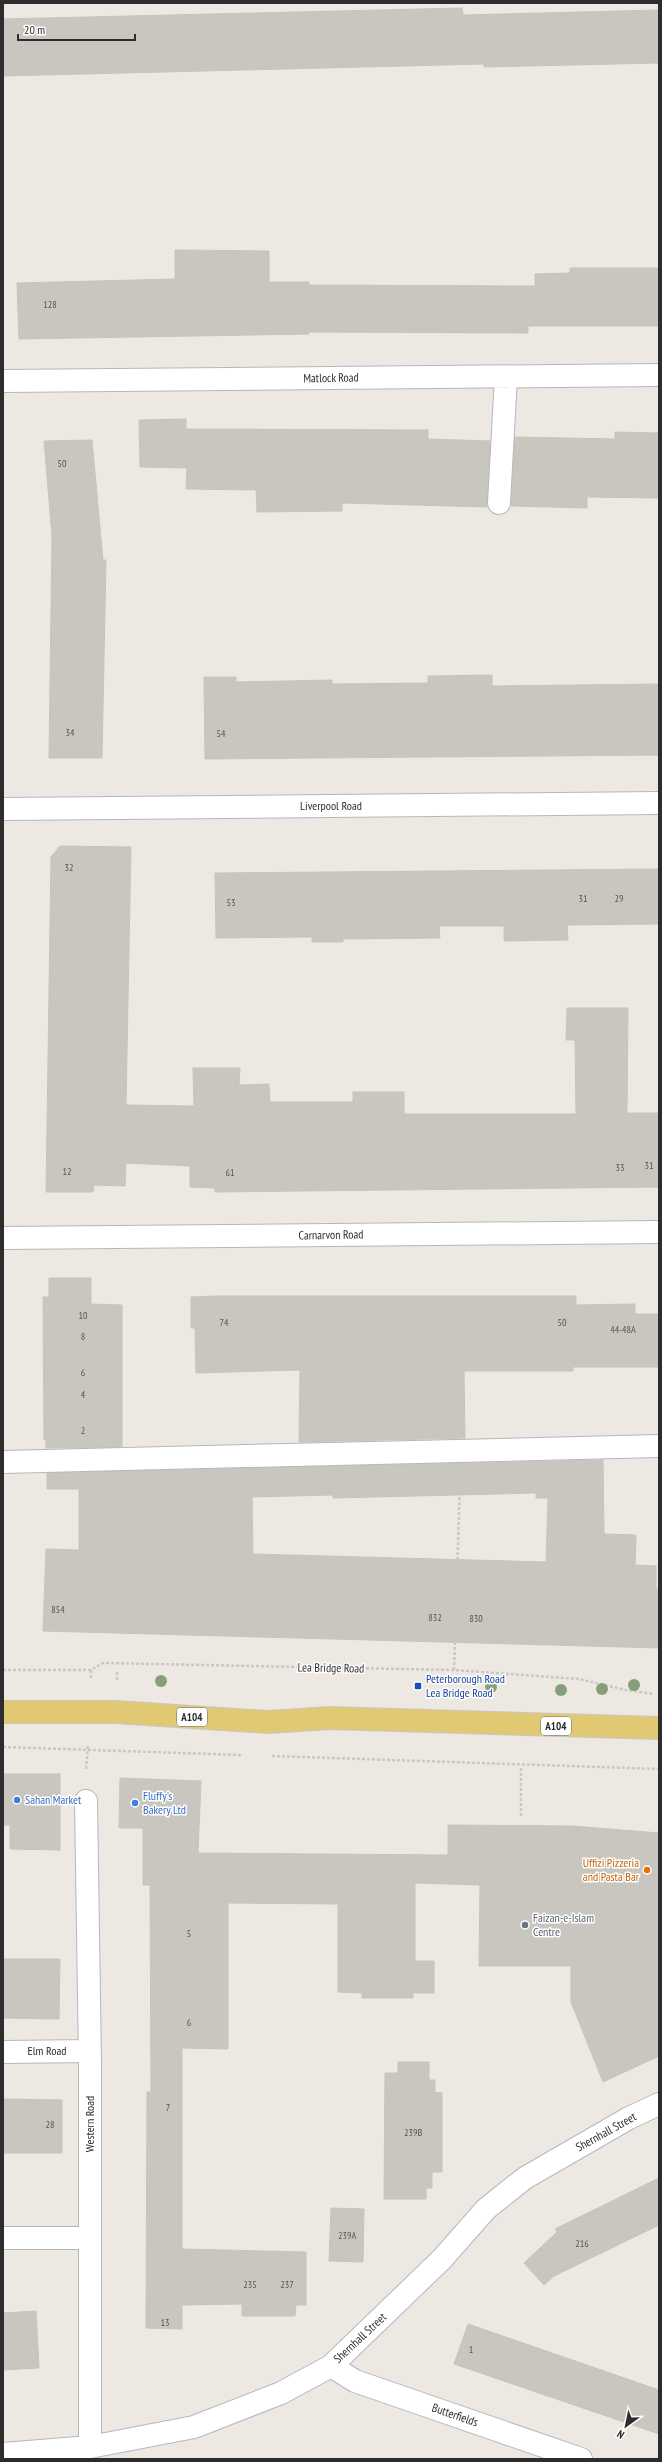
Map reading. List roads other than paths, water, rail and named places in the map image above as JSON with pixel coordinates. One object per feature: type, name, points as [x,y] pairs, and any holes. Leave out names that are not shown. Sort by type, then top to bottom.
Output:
[{"type":"main road","name":"A104","points":[[3,1712],[103,1712],[268,1722],[330,1718],[659,1728]]},
{"type":"street","name":"Matlock Road","points":[[3,381],[659,375]]},
{"type":"street","points":[[499,503],[506,376]]},
{"type":"street","name":"Liverpool Road","points":[[3,809],[659,803]]},
{"type":"street","name":"Carnarvon Road","points":[[3,1238],[659,1232]]},
{"type":"street","points":[[3,1462],[659,1446]]},
{"type":"street","name":"Western Road","points":[[86,1801],[90,2051],[90,2447]]},
{"type":"street","name":"Elm Road","points":[[3,2052],[90,2051]]},
{"type":"street","name":"Shernhall Street","points":[[3,2454],[90,2447],[194,2427],[281,2393],[331,2366],[442,2259],[491,2205],[525,2178],[629,2118],[659,2104]]},
{"type":"street","points":[[3,2238],[90,2238]]},
{"type":"street","name":"Butterfields","points":[[331,2366],[355,2381],[581,2459]]},
{"type":"place","name":"Peterborough Road Lea Bridge Road","points":[[418,1686]]},
{"type":"place","name":"Sahan Market","points":[[17,1800]]},
{"type":"place","name":"Fluffy's Bakery Ltd","points":[[135,1803]]},
{"type":"place","name":"Uffizi Pizzeria and Pasta Bar","points":[[647,1870]]},
{"type":"place","name":"Faizan-e-Islam Centre","points":[[525,1925]]}]
